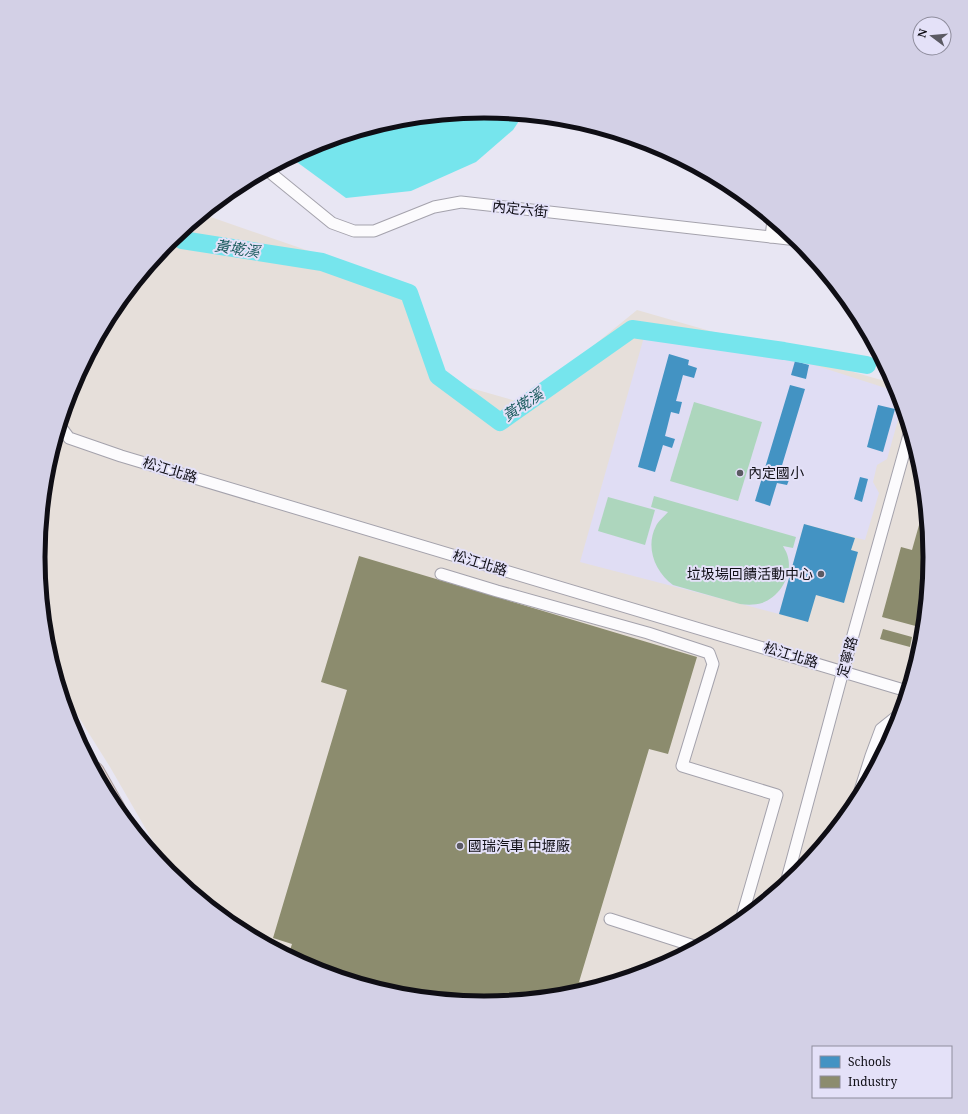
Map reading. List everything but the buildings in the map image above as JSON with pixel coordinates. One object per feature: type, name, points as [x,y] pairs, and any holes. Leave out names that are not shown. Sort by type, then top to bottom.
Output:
[{"type":"street","name":"內定六街","points":[[271,173],[332,223],[354,231],[374,231],[434,207],[461,202],[785,239]]},
{"type":"street","points":[[771,237],[772,226]]},
{"type":"street","name":"松江北路","points":[[64,431],[69,438],[121,456],[903,689]]},
{"type":"street","name":"定寧路","points":[[789,872],[907,441]]},
{"type":"street","points":[[442,574],[648,633],[710,653],[713,664],[682,766],[777,795],[744,910]]},
{"type":"street","points":[[865,776],[881,730],[892,720]]},
{"type":"street","points":[[610,919],[689,945]]},
{"type":"shaded area","points":[[208,216],[396,281],[432,377],[523,403],[637,310],[887,382],[890,389],[900,416],[915,471],[922,528],[923,557],[922,586],[915,643],[900,698],[890,725],[864,777],[849,801],[814,846],[794,867],[773,887],[728,922],[678,951],[652,963],[625,973],[570,988],[513,995],[484,996],[455,995],[398,988],[343,973],[316,963],[264,937],[240,922],[195,887],[174,867],[158,850],[110,767],[68,697],[53,643],[46,586],[46,528],[53,471],[60,443],[78,389],[104,337],[119,313],[154,268],[174,247]]},
{"type":"shaded area","name":"內定國小","points":[[644,337],[781,356],[808,363],[890,389],[900,415],[887,459],[877,465],[873,482],[879,493],[865,540],[804,524],[779,614],[580,562]]},
{"type":"green space","points":[[694,402],[762,422],[738,501],[670,481]]},
{"type":"green space","points":[[654,496],[796,537],[793,548],[783,546],[789,561],[789,569],[780,589],[769,600],[762,603],[746,605],[673,585],[661,573],[652,550],[651,542],[656,526],[668,512],[651,507]]},
{"type":"green space","points":[[608,497],[655,510],[645,545],[598,531]]},
{"type":"water","points":[[484,118],[520,120],[513,130],[476,162],[411,191],[346,198],[295,161],[343,141],[398,126],[455,119]]},
{"type":"waterway","name":"黃墘溪","points":[[182,240],[322,262],[409,293],[438,376],[500,422],[632,329],[784,351],[867,365]]},
{"type":"waterway","name":"黃墘溪","points":[[867,365],[878,364]]},
{"type":"place","name":"內定國小","points":[[740,473]]},
{"type":"place","name":"垃圾場回饋活動中心","points":[[821,574]]},
{"type":"place","name":"國瑞汽車 中壢廠","points":[[460,846]]}]
